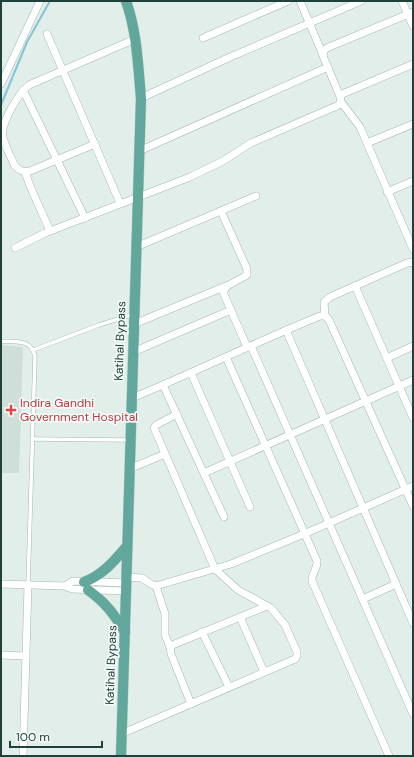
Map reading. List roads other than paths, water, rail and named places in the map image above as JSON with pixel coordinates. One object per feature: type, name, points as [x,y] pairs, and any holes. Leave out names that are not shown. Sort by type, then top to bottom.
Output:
[{"type":"main road","name":"Katihal Bypass","points":[[121,756],[141,98],[137,48],[130,12],[126,1]]},
{"type":"main road","points":[[124,632],[111,610],[86,586],[114,561],[127,546]]},
{"type":"street","points":[[1,84],[40,1]]},
{"type":"street","points":[[203,38],[288,1]]},
{"type":"street","points":[[300,1],[340,98],[356,121],[367,143],[413,249]]},
{"type":"street","points":[[141,98],[361,1]]},
{"type":"street","points":[[402,1],[410,13],[413,26]]},
{"type":"street","points":[[323,56],[324,50],[329,47],[410,13]]},
{"type":"street","points":[[47,34],[120,203]]},
{"type":"street","points":[[95,144],[25,172],[15,166],[2,132],[6,120],[23,90],[29,85],[135,38]]},
{"type":"street","points":[[15,248],[50,231],[195,174],[223,161],[251,143],[338,105],[340,98],[413,64]]},
{"type":"street","points":[[139,151],[328,67]]},
{"type":"street","points":[[23,90],[85,218]]},
{"type":"street","points":[[367,143],[413,124]]},
{"type":"street","points":[[25,172],[50,231]]},
{"type":"street","points":[[387,192],[413,181]]},
{"type":"street","points":[[136,247],[256,196]]},
{"type":"street","points":[[134,319],[227,286],[246,276],[248,271],[220,211]]},
{"type":"street","points":[[413,262],[407,263],[326,299],[324,304],[325,316],[329,320],[413,506]]},
{"type":"street","points":[[227,286],[223,292],[291,434],[413,714]]},
{"type":"street","points":[[355,286],[413,418]]},
{"type":"street","points":[[133,352],[231,310]]},
{"type":"street","points":[[132,398],[286,330],[320,316],[325,316]]},
{"type":"street","points":[[286,330],[413,623]]},
{"type":"street","points":[[387,358],[413,346]]},
{"type":"street","points":[[226,357],[317,564],[312,574],[312,581],[389,756]]},
{"type":"street","points":[[191,373],[250,507]]},
{"type":"street","points":[[204,472],[413,380]]},
{"type":"street","points":[[163,385],[224,516]]},
{"type":"street","points":[[122,734],[295,659],[297,658],[298,654],[285,625],[271,608],[238,590],[215,569],[154,426],[177,414]]},
{"type":"street","points":[[130,469],[165,454]]},
{"type":"street","points":[[1,584],[65,586],[73,582],[86,586],[126,584],[142,578],[156,586],[232,564],[363,509],[413,486]]},
{"type":"street","points":[[363,599],[396,584]]},
{"type":"street","points":[[23,756],[28,585]]},
{"type":"street","points":[[156,586],[165,614],[165,635],[191,704]]},
{"type":"street","points":[[170,647],[202,632],[267,606]]},
{"type":"street","points":[[240,617],[264,672]]},
{"type":"street","points":[[202,632],[229,687]]},
{"type":"street","points":[[1,655],[26,656]]},
{"type":"lane","points":[[34,350],[99,325],[134,319]]},
{"type":"lane","points":[[1,341],[26,343],[34,350],[35,356],[28,585]]},
{"type":"lane","points":[[32,440],[130,440]]},
{"type":"waterway","points":[[1,105],[27,42],[50,1]]},
{"type":"place","name":"Indira Gandhi Government Hospital","points":[[11,410]]}]
